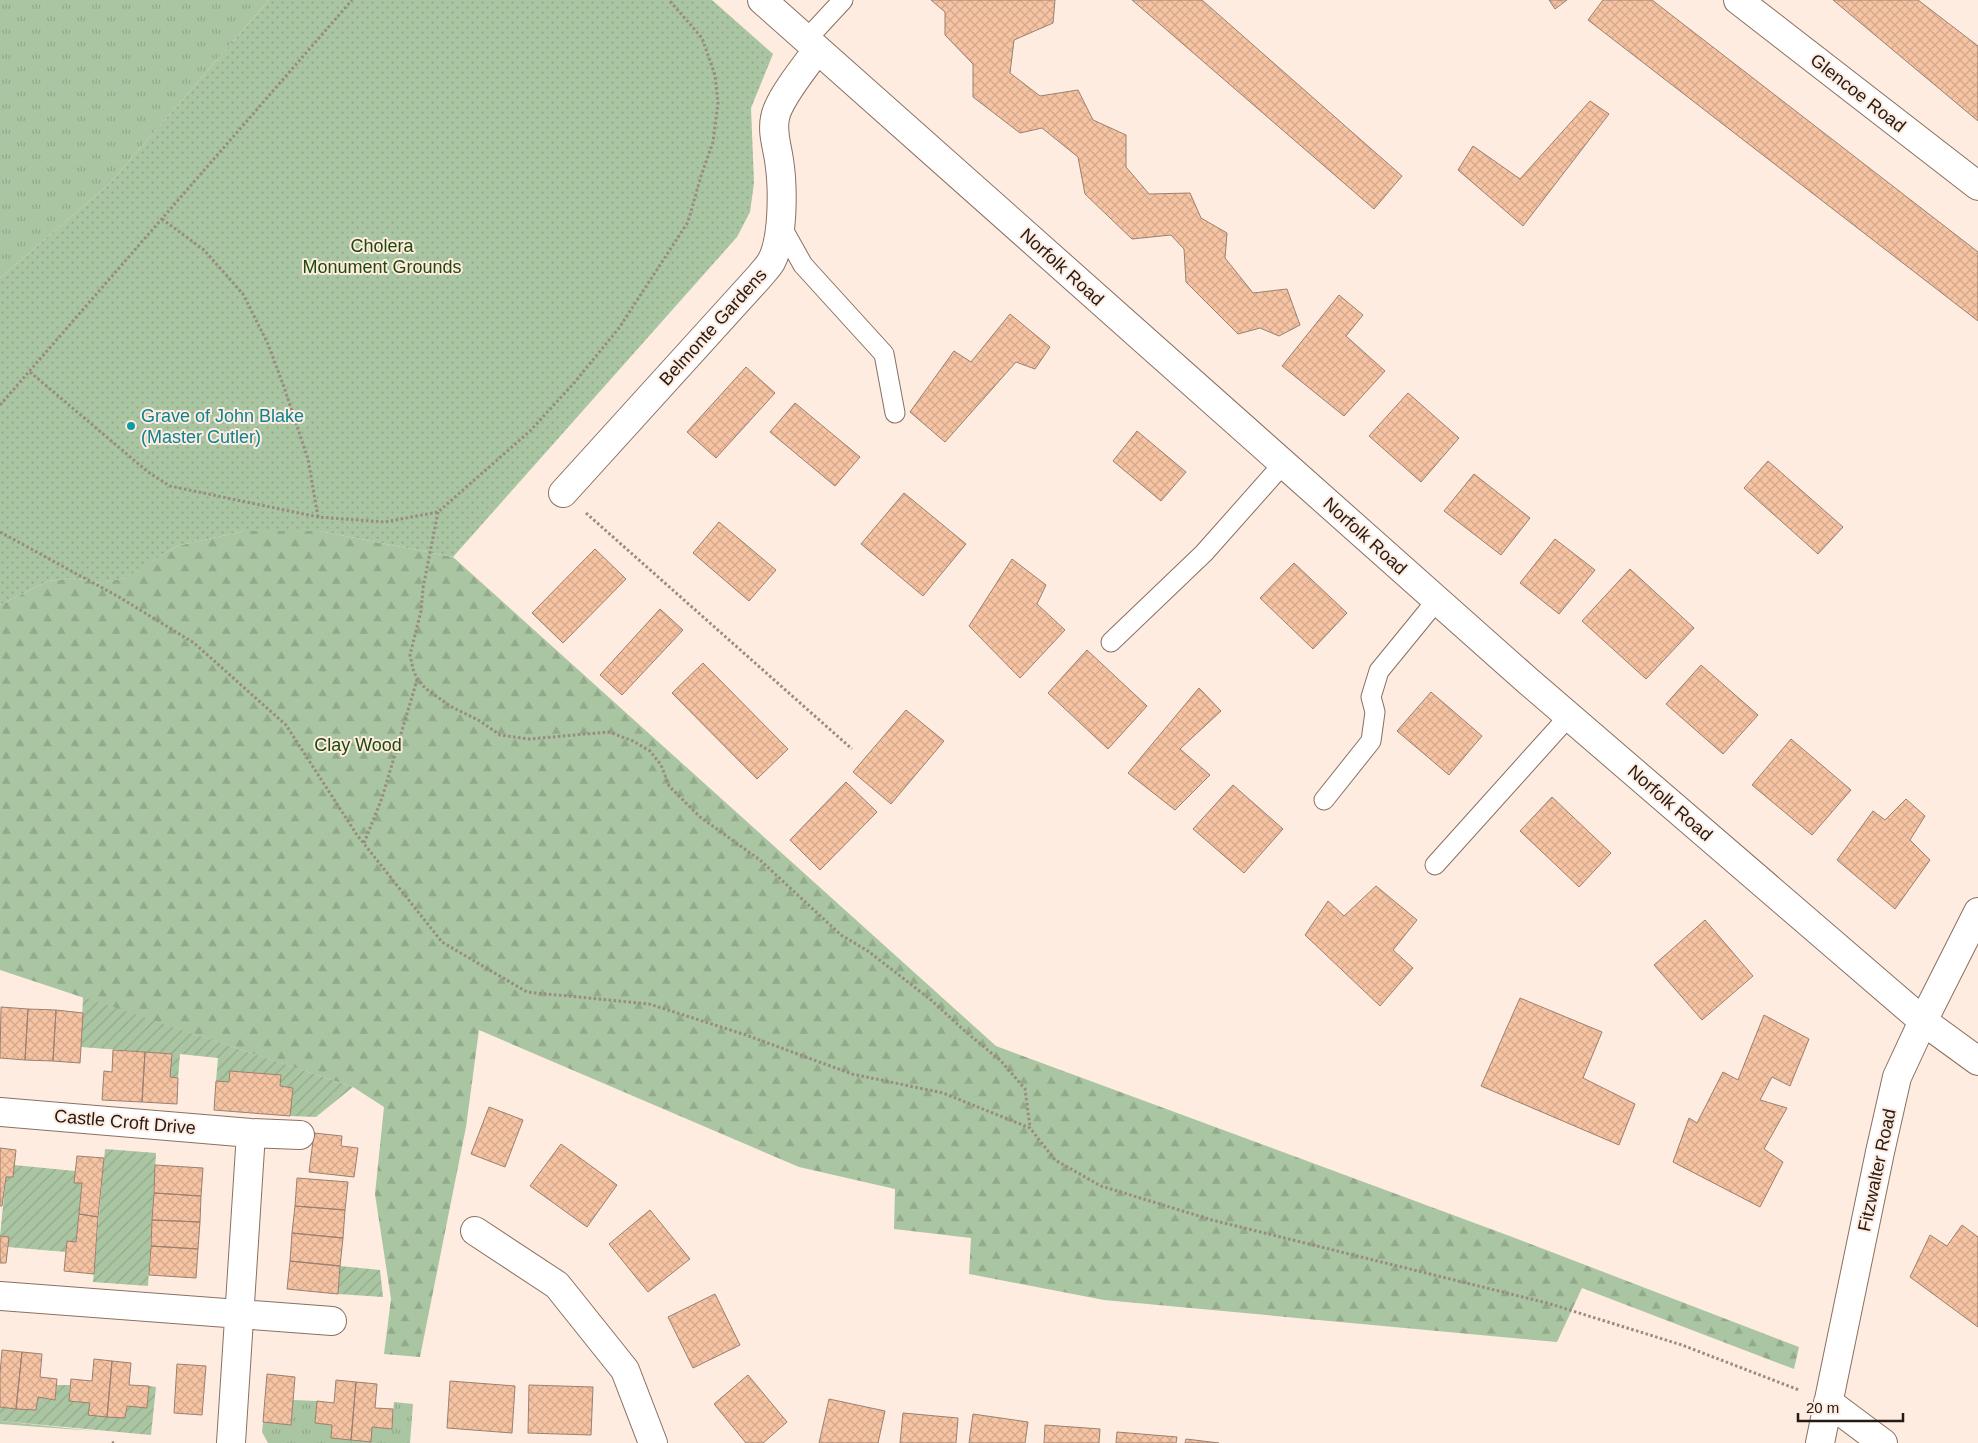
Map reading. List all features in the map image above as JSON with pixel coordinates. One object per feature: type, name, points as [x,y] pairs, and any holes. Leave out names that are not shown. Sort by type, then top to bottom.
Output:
[{"type":"street","name":"Norfolk Road","points":[[762,0],[1568,716],[1923,1021],[1978,1061]]},
{"type":"street","name":"Glencoe Road","points":[[1738,0],[1978,186]]},
{"type":"street","name":"Belmonte Gardens","points":[[563,493],[772,261],[780,224],[782,184],[774,134],[775,118],[779,106],[811,45]]},
{"type":"street","name":"Fitzwalter Road","points":[[1820,1443],[1880,1152],[1898,1077],[1923,1021],[1978,912]]},
{"type":"street","name":"Castle Croft Drive","points":[[0,1112],[251,1133],[300,1135]]},
{"type":"street","points":[[231,1443],[251,1133]]},
{"type":"street","points":[[475,1231],[557,1285],[625,1370],[653,1443]]},
{"type":"street","points":[[0,1296],[332,1321]]},
{"type":"street","points":[[1828,1402],[1882,1443]]},
{"type":"lane","points":[[811,45],[843,0]]},
{"type":"lane","points":[[780,224],[803,265],[884,354],[895,413]]},
{"type":"lane","points":[[1111,642],[1204,553],[1283,464]]},
{"type":"lane","points":[[1324,800],[1371,741],[1375,712],[1371,697],[1379,671],[1438,600]]},
{"type":"lane","points":[[1435,865],[1568,716]]},
{"type":"path","points":[[0,405],[352,0]]},
{"type":"path","points":[[30,372],[148,472],[170,486],[318,517],[385,522],[438,512],[530,430],[574,383],[619,328],[688,222],[713,142],[718,103],[715,75],[702,38],[668,0]]},
{"type":"path","points":[[162,220],[204,250],[243,294],[268,344],[308,459],[318,517]]},
{"type":"path","points":[[563,493],[852,749]]},
{"type":"path","points":[[438,512],[423,588],[422,611],[410,655],[417,679],[425,688],[450,706],[480,721],[500,735],[529,739],[609,732],[632,741],[650,751],[661,765],[669,786],[700,817],[760,860],[841,935],[868,952],[931,1000],[1001,1061],[1025,1089],[1030,1128]]},
{"type":"path","points":[[0,532],[119,597],[194,643],[286,725],[364,843],[442,942],[527,992],[648,1004],[746,1035],[852,1074],[943,1093],[1030,1128],[1055,1160],[1101,1186],[1212,1220],[1547,1303],[1682,1345],[1828,1402]]},
{"type":"path","points":[[364,843],[382,798],[417,679]]},
{"type":"green space","points":[[0,0],[269,0],[109,184],[0,278]]},
{"type":"green space","name":"Cholera Monument Grounds","points":[[269,0],[712,0],[773,54],[751,108],[754,183],[750,212],[737,237],[453,557],[319,531],[244,531],[177,546],[125,578],[100,583],[72,578],[48,581],[0,605],[0,278],[109,184]]},
{"type":"green space","name":"Clay Wood","points":[[244,531],[319,531],[453,557],[996,1046],[1515,1238],[1799,1347],[1794,1369],[1582,1288],[1557,1342],[1104,1300],[969,1274],[971,1238],[894,1229],[895,1189],[799,1167],[479,1030],[466,1127],[420,1357],[384,1354],[391,1299],[375,1194],[384,1107],[353,1087],[0,970],[0,605],[48,581],[72,578],[100,583],[124,578],[177,546]]},
{"type":"green space","points":[[83,997],[353,1087],[316,1117],[290,1116],[293,1088],[280,1086],[281,1075],[230,1071],[229,1082],[216,1081],[218,1058],[180,1054],[178,1078],[170,1077],[172,1054],[81,1047]]},
{"type":"green space","points":[[105,1149],[156,1153],[148,1286],[93,1282]]},
{"type":"green space","points":[[14,1165],[75,1171],[75,1183],[82,1183],[76,1242],[67,1241],[66,1252],[8,1247],[9,1237],[0,1236],[6,1177]]},
{"type":"green space","points":[[340,1266],[380,1270],[383,1297],[338,1294]]},
{"type":"green space","points":[[57,1385],[70,1385],[69,1401],[90,1403],[89,1415],[125,1418],[127,1406],[147,1408],[149,1386],[156,1387],[151,1435],[0,1421],[0,1407],[36,1410],[38,1397],[55,1400]]},
{"type":"green space","points":[[293,1400],[317,1401],[315,1423],[332,1425],[331,1438],[371,1442],[372,1427],[392,1429],[394,1402],[413,1404],[410,1443],[268,1443],[262,1432],[263,1422],[291,1425]]},
{"type":"green space","points":[[0,1421],[95,1431],[0,1424]]},
{"type":"building","points":[[931,0],[1055,0],[1053,23],[1014,40],[1010,73],[1040,96],[1078,90],[1093,120],[1126,135],[1126,167],[1149,194],[1190,193],[1201,218],[1227,233],[1225,258],[1253,293],[1287,289],[1300,325],[1279,336],[1260,328],[1238,334],[1186,282],[1184,249],[1171,235],[1132,239],[1085,194],[1078,157],[1042,128],[1020,133],[973,97],[973,64],[945,35],[945,12]]},
{"type":"building","points":[[1132,0],[1202,0],[1402,176],[1374,209]]},
{"type":"building","points":[[1549,0],[1567,0],[1555,9]]},
{"type":"building","points":[[1603,0],[1652,0],[1978,252],[1978,321],[1588,20]]},
{"type":"building","points":[[1833,0],[1918,0],[1978,46],[1978,121]]},
{"type":"building","points":[[1590,101],[1609,114],[1523,226],[1458,170],[1473,146],[1520,179]]},
{"type":"building","points":[[1339,295],[1363,315],[1346,336],[1385,371],[1344,416],[1282,366]]},
{"type":"building","points":[[1010,314],[1050,347],[1035,369],[1016,362],[945,442],[910,412],[954,351],[971,362]]},
{"type":"building","points":[[746,367],[775,393],[716,458],[687,432]]},
{"type":"building","points":[[1408,393],[1459,438],[1421,482],[1369,436]]},
{"type":"building","points":[[795,403],[860,457],[835,486],[770,432]]},
{"type":"building","points":[[1137,431],[1186,472],[1161,501],[1113,461]]},
{"type":"building","points":[[1768,461],[1843,527],[1818,554],[1744,488]]},
{"type":"building","points":[[1474,474],[1530,518],[1501,555],[1444,511]]},
{"type":"building","points":[[904,493],[966,544],[923,596],[861,544]]},
{"type":"building","points":[[719,522],[776,570],[749,601],[693,553]]},
{"type":"building","points":[[1555,539],[1595,570],[1559,614],[1520,583]]},
{"type":"building","points":[[595,549],[626,579],[563,643],[532,613]]},
{"type":"building","points":[[1012,559],[1046,585],[1037,604],[1065,630],[1020,678],[969,626]]},
{"type":"building","points":[[1294,563],[1347,613],[1313,649],[1260,598]]},
{"type":"building","points":[[1630,569],[1694,628],[1646,679],[1582,621]]},
{"type":"building","points":[[660,609],[683,630],[622,695],[600,675]]},
{"type":"building","points":[[1087,650],[1147,706],[1108,749],[1048,693]]},
{"type":"building","points":[[703,663],[788,749],[757,779],[672,693]]},
{"type":"building","points":[[1701,665],[1758,715],[1723,754],[1666,704]]},
{"type":"building","points":[[1199,688],[1221,711],[1180,749],[1210,775],[1175,810],[1128,773]]},
{"type":"building","points":[[1431,692],[1482,736],[1449,775],[1397,731]]},
{"type":"building","points":[[906,710],[944,741],[891,804],[853,772]]},
{"type":"building","points":[[1791,739],[1851,790],[1812,835],[1752,785]]},
{"type":"building","points":[[846,782],[877,812],[820,870],[790,840]]},
{"type":"building","points":[[1233,785],[1283,829],[1244,873],[1193,829]]},
{"type":"building","points":[[1552,797],[1611,853],[1579,887],[1520,831]]},
{"type":"building","points":[[1906,799],[1925,816],[1910,840],[1930,860],[1895,909],[1837,860],[1873,811],[1885,820]]},
{"type":"building","points":[[1376,886],[1417,920],[1393,950],[1413,968],[1380,1006],[1305,935],[1328,901],[1344,916]]},
{"type":"building","points":[[1705,920],[1753,976],[1702,1020],[1654,965]]},
{"type":"building","points":[[1520,998],[1602,1032],[1583,1078],[1635,1104],[1619,1145],[1481,1086]]},
{"type":"building","points":[[1,1007],[28,1009],[25,1060],[0,1058]]},
{"type":"building","points":[[28,1009],[56,1010],[53,1061],[25,1060]]},
{"type":"building","points":[[56,1010],[83,1013],[80,1063],[53,1061]]},
{"type":"building","points":[[1764,1015],[1809,1039],[1790,1086],[1772,1077],[1760,1100],[1787,1108],[1764,1149],[1783,1162],[1760,1207],[1673,1162],[1689,1118],[1697,1123],[1723,1072],[1738,1080]]},
{"type":"building","points":[[113,1050],[145,1052],[142,1102],[102,1100],[104,1071],[112,1072]]},
{"type":"building","points":[[145,1052],[172,1054],[170,1077],[178,1078],[177,1104],[142,1102]]},
{"type":"building","points":[[230,1071],[281,1075],[280,1086],[293,1088],[290,1116],[214,1110],[216,1081],[229,1082]]},
{"type":"building","points":[[489,1107],[523,1120],[505,1167],[471,1154]]},
{"type":"building","points":[[314,1133],[342,1136],[341,1146],[358,1148],[354,1177],[309,1172]]},
{"type":"building","points":[[561,1144],[617,1185],[587,1227],[530,1186]]},
{"type":"building","points":[[0,1148],[16,1150],[13,1177],[6,1177],[2,1206],[0,1206]]},
{"type":"building","points":[[77,1156],[104,1158],[98,1217],[79,1214],[82,1183],[74,1183]]},
{"type":"building","points":[[155,1165],[203,1168],[201,1196],[154,1193]]},
{"type":"building","points":[[297,1178],[348,1182],[345,1210],[295,1206]]},
{"type":"building","points":[[154,1193],[201,1196],[200,1222],[152,1220]]},
{"type":"building","points":[[295,1206],[345,1210],[343,1238],[292,1233]]},
{"type":"building","points":[[650,1210],[690,1259],[648,1292],[609,1244]]},
{"type":"building","points":[[79,1214],[98,1217],[94,1274],[64,1271],[67,1241],[76,1242]]},
{"type":"building","points":[[152,1220],[200,1222],[198,1249],[151,1246]]},
{"type":"building","points":[[1962,1225],[1978,1237],[1978,1327],[1910,1277],[1930,1235],[1947,1246]]},
{"type":"building","points":[[292,1233],[343,1238],[340,1266],[290,1261]]},
{"type":"building","points":[[0,1236],[9,1237],[6,1263],[0,1263]]},
{"type":"building","points":[[151,1246],[198,1249],[196,1278],[149,1275]]},
{"type":"building","points":[[290,1261],[340,1266],[338,1294],[287,1289]]},
{"type":"building","points":[[715,1294],[740,1345],[693,1368],[668,1317]]},
{"type":"building","points":[[2,1350],[22,1352],[16,1409],[0,1407]]},
{"type":"building","points":[[22,1352],[42,1354],[40,1377],[57,1379],[55,1400],[38,1397],[36,1410],[16,1409]]},
{"type":"building","points":[[94,1359],[112,1361],[107,1417],[88,1415],[90,1403],[69,1401],[71,1379],[92,1381]]},
{"type":"building","points":[[112,1361],[131,1363],[129,1385],[149,1386],[147,1408],[127,1406],[125,1418],[107,1417]]},
{"type":"building","points":[[177,1364],[206,1366],[202,1415],[174,1413]]},
{"type":"building","points":[[267,1374],[295,1377],[291,1425],[263,1422]]},
{"type":"building","points":[[748,1375],[787,1422],[763,1443],[746,1443],[714,1404]]},
{"type":"building","points":[[336,1380],[356,1382],[351,1440],[331,1438],[332,1425],[315,1423],[317,1401],[334,1403]]},
{"type":"building","points":[[450,1381],[515,1386],[512,1433],[447,1428]]},
{"type":"building","points":[[356,1382],[377,1384],[375,1408],[393,1409],[392,1429],[372,1427],[371,1442],[351,1440]]},
{"type":"building","points":[[529,1385],[593,1387],[591,1435],[528,1433]]},
{"type":"building","points":[[829,1399],[885,1411],[878,1443],[819,1443]]},
{"type":"building","points":[[903,1413],[958,1418],[956,1443],[900,1443]]},
{"type":"building","points":[[973,1414],[1028,1422],[1025,1443],[969,1443]]},
{"type":"building","points":[[1045,1425],[1100,1429],[1099,1443],[1044,1443]]},
{"type":"building","points":[[1117,1432],[1177,1437],[1176,1443],[1116,1443]]},
{"type":"building","points":[[1186,1439],[1219,1443],[1185,1443]]},
{"type":"place","name":"Grave of John Blake (Master Cutler)","points":[[131,426]]}]
